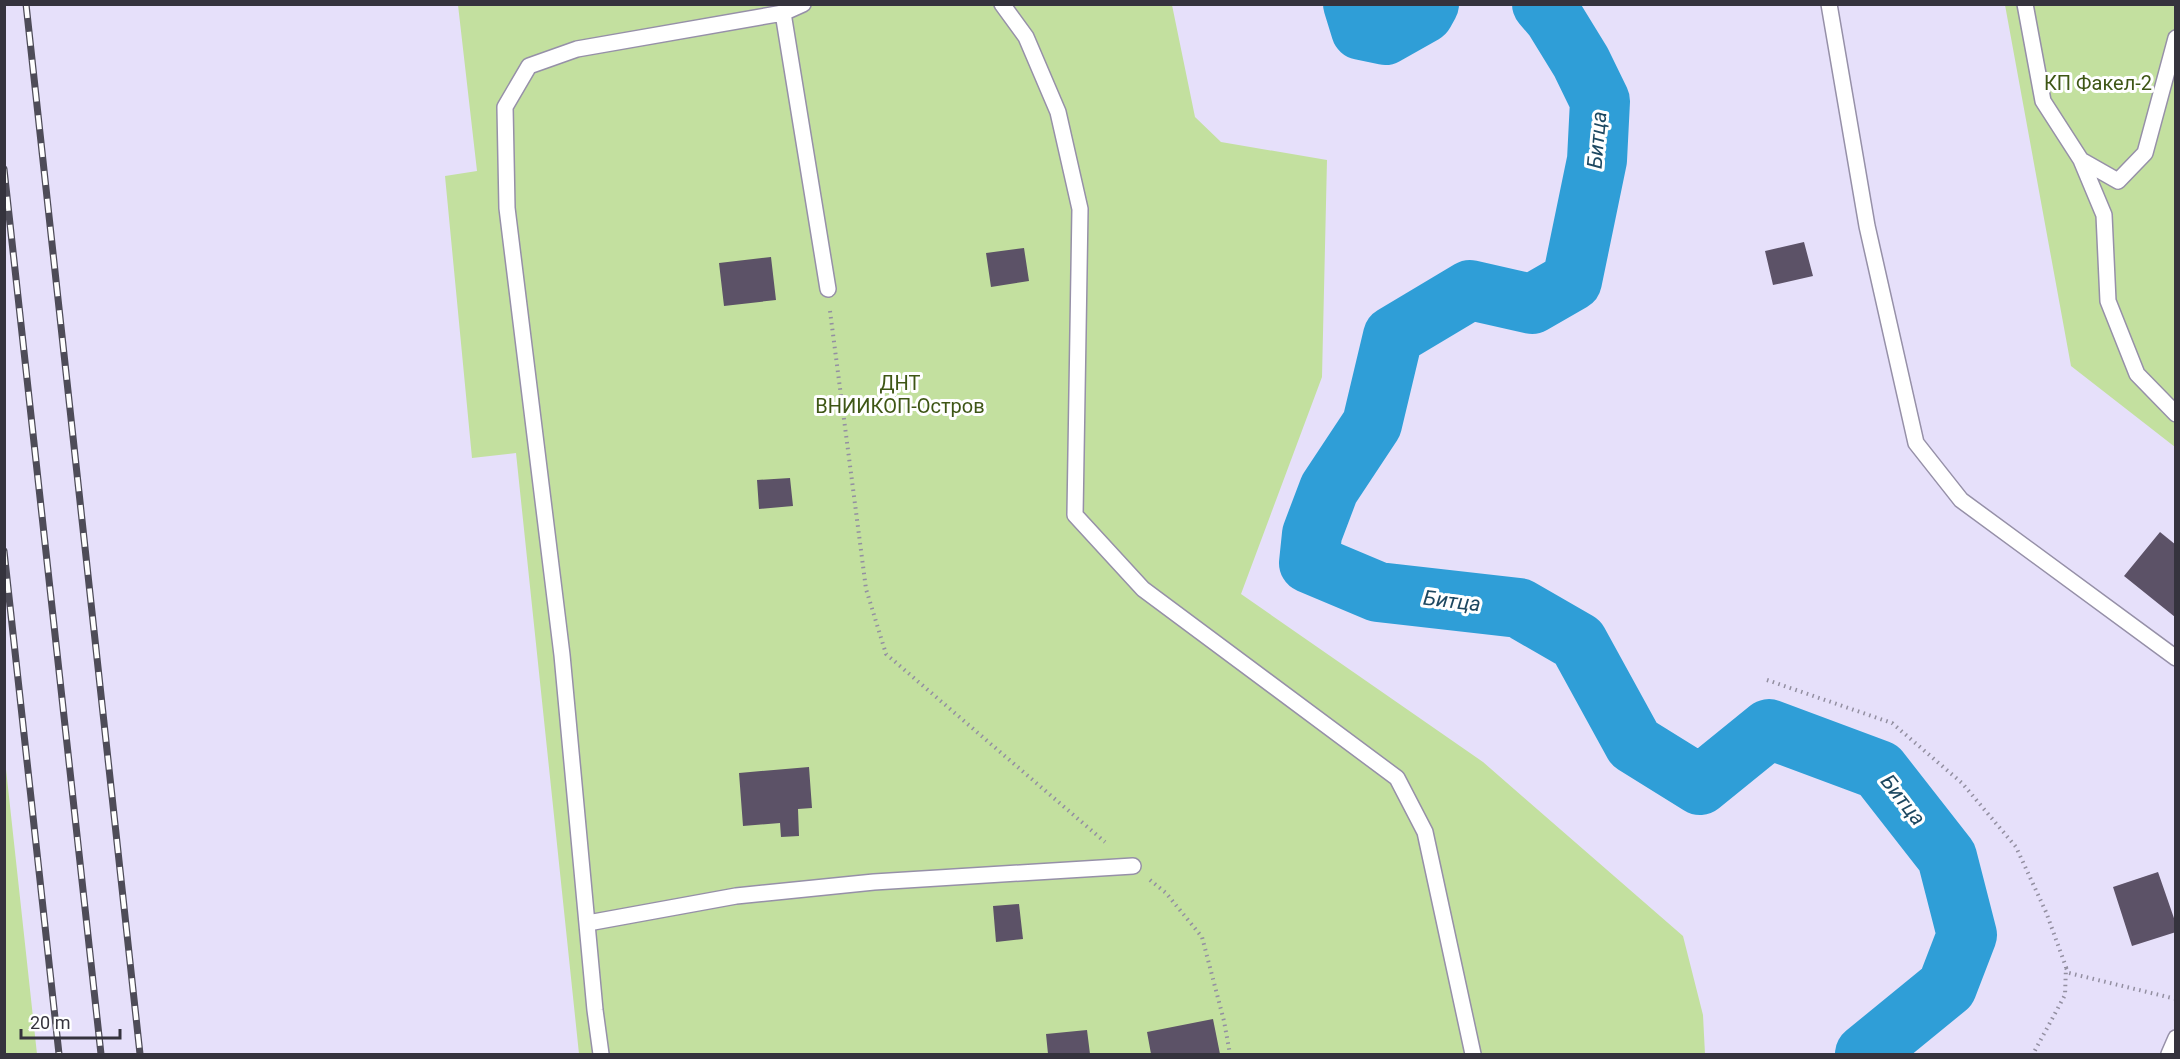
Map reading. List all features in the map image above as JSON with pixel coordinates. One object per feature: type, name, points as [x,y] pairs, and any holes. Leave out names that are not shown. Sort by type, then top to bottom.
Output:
[{"type":"lane","points":[[601,1054],[562,655],[507,208],[505,107],[530,66],[577,49],[783,13],[803,4]]},
{"type":"lane","points":[[1002,4],[1026,37],[1058,112],[1080,209],[1076,515],[1143,589],[1397,778],[1425,832],[1473,1054]]},
{"type":"lane","points":[[1829,4],[1867,226],[1916,443],[1961,500],[2175,658]]},
{"type":"lane","points":[[2025,4],[2043,101],[2081,160],[2104,216],[2108,301],[2138,374],[2175,414]]},
{"type":"lane","points":[[783,13],[803,148],[828,289]]},
{"type":"lane","points":[[2081,160],[2118,181],[2145,153],[2175,38]]},
{"type":"lane","points":[[588,923],[736,896],[839,885],[1133,866]]},
{"type":"lane","points":[[2169,1054],[2175,1038]]},
{"type":"path","points":[[828,289],[866,589],[886,654],[1166,893],[1202,937],[1224,1021],[1230,1054]]},
{"type":"path","points":[[1767,680],[1892,723],[1962,783],[2016,847],[2046,912],[2069,974],[2175,999]]},
{"type":"path","points":[[2034,1054],[2066,995],[2066,967]]},
{"type":"green space","name":"ДНТ ВНИИКОП-Остров","points":[[458,5],[1172,5],[1195,117],[1221,142],[1327,160],[1322,377],[1241,594],[1483,762],[1683,936],[1703,1015],[1705,1054],[579,1054],[516,453],[472,458],[445,176],[477,171]]},
{"type":"green space","name":"КП Факел-2","points":[[2005,5],[2175,5],[2175,447],[2071,366]]},
{"type":"green space","points":[[5,760],[37,1054],[5,1054]]},
{"type":"building","points":[[1804,242],[1813,276],[1773,285],[1765,251]]},
{"type":"building","points":[[1024,248],[1029,281],[991,287],[986,253]]},
{"type":"building","points":[[771,257],[776,300],[724,306],[719,263]]},
{"type":"building","points":[[790,478],[793,506],[759,509],[757,480]]},
{"type":"building","points":[[2160,532],[2176,545],[2175,617],[2124,576]]},
{"type":"building","points":[[809,767],[812,808],[798,809],[799,836],[781,837],[780,823],[743,826],[739,773]]},
{"type":"building","points":[[2158,872],[2176,924],[2176,932],[2132,946],[2113,887]]},
{"type":"building","points":[[1019,904],[1023,939],[996,942],[993,906]]},
{"type":"building","points":[[1213,1019],[1220,1054],[1151,1054],[1147,1032]]},
{"type":"building","points":[[1087,1030],[1090,1054],[1048,1054],[1046,1034]]},
{"type":"waterway","name":"Битца","points":[[1353,4],[1361,30],[1385,35],[1424,13],[1429,4]]},
{"type":"waterway","name":"Битца","points":[[1542,4],[1554,18],[1581,62],[1600,101],[1597,160],[1572,281],[1532,304],[1470,290],[1393,336],[1372,424],[1329,489],[1312,534],[1309,563],[1378,592],[1519,608],[1578,642],[1634,744],[1700,785],[1769,729],[1879,770],[1947,857],[1967,935],[1947,987],[1865,1054]]},
{"type":"railway","points":[[26,4],[140,1054]]},
{"type":"railway","points":[[4,169],[101,1054]]},
{"type":"railway","points":[[4,551],[59,1054]]}]
